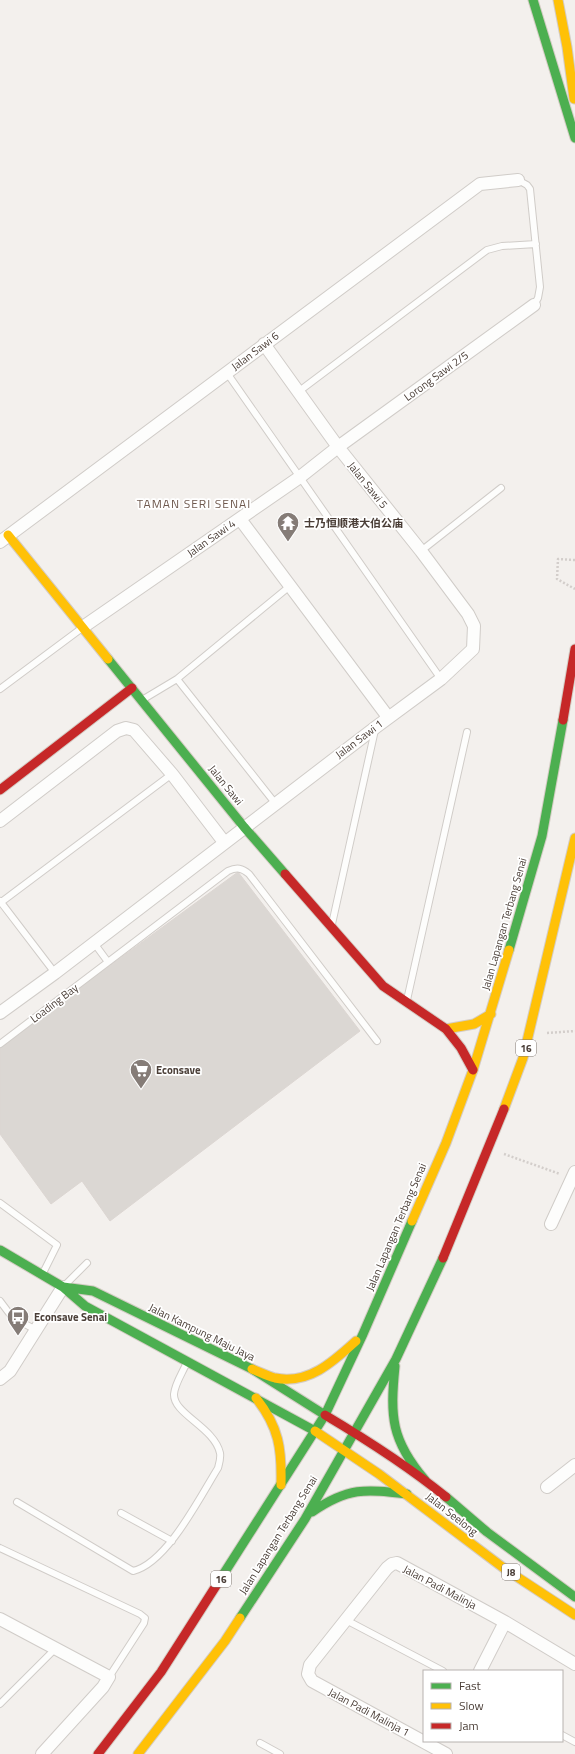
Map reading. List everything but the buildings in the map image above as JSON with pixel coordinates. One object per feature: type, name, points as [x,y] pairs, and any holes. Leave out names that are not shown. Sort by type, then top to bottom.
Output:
[{"type":"main road","points":[[533,0],[575,138]]},
{"type":"main road","points":[[558,0],[567,47],[575,109]]},
{"type":"main road","name":"Jalan Sawi","points":[[2,540],[83,627],[244,826],[383,986],[446,1029],[460,1044],[473,1070]]},
{"type":"main road","name":"Jalan Lapangan Terbang Senai","points":[[98,1754],[161,1672],[315,1431],[363,1334],[446,1143],[473,1070],[491,1014],[542,836],[575,649]]},
{"type":"main road","points":[[0,790],[132,688]]},
{"type":"main road","name":"Jalan Lapangan Terbang Senai","points":[[138,1754],[225,1641],[305,1519],[396,1359],[447,1248],[489,1148],[523,1058],[575,838]]},
{"type":"main road","points":[[446,1029],[474,1024],[491,1014]]},
{"type":"main road","name":"Jalan Kampung Maju Jaya","points":[[0,1250],[62,1287],[85,1306],[315,1431]]},
{"type":"main road","name":"Jalan Kampung Maju Jaya","points":[[62,1287],[93,1291],[252,1369],[324,1415]]},
{"type":"main road","points":[[252,1369],[278,1378],[299,1377],[316,1373],[330,1364],[363,1334]]},
{"type":"main road","points":[[396,1359],[393,1395],[393,1422],[397,1440],[412,1466],[425,1480]]},
{"type":"main road","points":[[256,1398],[268,1411],[280,1441],[281,1485]]},
{"type":"main road","name":"Jalan Seelong","points":[[324,1415],[354,1432],[425,1480],[487,1532],[575,1597]]},
{"type":"main road","name":"Jalan Seelong","points":[[315,1431],[345,1449],[407,1494],[482,1553],[575,1615]]},
{"type":"main road","points":[[305,1519],[334,1496],[347,1491],[370,1489],[407,1494]]},
{"type":"street","name":"Jalan Sawi 6","points":[[2,540],[480,184],[518,180]]},
{"type":"street","name":"Lorong Sawi 2/5","points":[[338,447],[534,305]]},
{"type":"street","name":"Jalan Sawi 5","points":[[264,344],[338,447],[421,551],[468,614],[474,626],[473,649]]},
{"type":"street","name":"Jalan Sawi 4","points":[[83,627],[300,477],[338,447]]},
{"type":"street","points":[[240,519],[388,717]]},
{"type":"street","name":"Jalan Sawi 1","points":[[0,1013],[55,973],[244,826],[388,717],[441,679],[473,649]]},
{"type":"street","points":[[0,821],[117,731],[126,728],[134,730],[172,774],[224,842]]},
{"type":"street","points":[[551,1224],[574,1175]]},
{"type":"street","points":[[0,1379],[10,1371],[62,1287]]},
{"type":"street","points":[[547,1487],[575,1465]]},
{"type":"street","name":"Jalan Padi Malinja","points":[[312,1681],[308,1674],[310,1665],[387,1568],[392,1564],[397,1563],[505,1622],[575,1664]]},
{"type":"street","points":[[0,1619],[109,1676],[102,1687],[42,1754]]},
{"type":"street","points":[[481,1670],[505,1622]]},
{"type":"street","name":"Jalan Padi Malinja 1","points":[[312,1681],[423,1738]]},
{"type":"street","name":"Jalan Padi Malinja 1","points":[[431,1742],[443,1748]]},
{"type":"lane","points":[[518,180],[527,185],[530,189],[540,287],[538,298],[534,305]]},
{"type":"lane","points":[[298,392],[487,250],[502,246],[536,244]]},
{"type":"lane","points":[[227,373],[441,679]]},
{"type":"lane","points":[[421,551],[501,488]]},
{"type":"lane","points":[[142,700],[177,678],[290,586]]},
{"type":"lane","points":[[0,689],[83,627]]},
{"type":"lane","points":[[177,678],[275,803]]},
{"type":"lane","points":[[332,927],[376,727]]},
{"type":"lane","points":[[406,1002],[466,732]]},
{"type":"lane","points":[[55,973],[0,902],[172,774]]},
{"type":"lane","name":"Loading Bay","points":[[0,1044],[228,871],[234,869],[243,869],[249,874],[377,1041]]},
{"type":"lane","points":[[94,943],[108,962]]},
{"type":"lane","points":[[0,1203],[57,1245],[42,1275]]},
{"type":"lane","points":[[62,1287],[87,1263]]},
{"type":"lane","points":[[0,1301],[12,1318],[36,1330]]},
{"type":"lane","points":[[17,1502],[133,1571],[149,1565],[172,1541],[218,1468],[220,1455],[216,1441],[207,1431],[178,1407],[174,1395],[176,1386],[187,1362]]},
{"type":"lane","points":[[121,1513],[172,1541]]},
{"type":"lane","points":[[0,1548],[140,1614],[145,1618],[144,1623],[109,1676]]},
{"type":"lane","points":[[346,1620],[441,1670]]},
{"type":"lane","points":[[0,1704],[56,1648]]},
{"type":"lane","points":[[563,1736],[575,1742]]},
{"type":"lane","points":[[260,1743],[280,1754]]},
{"type":"path","points":[[575,560],[558,559],[557,579],[575,589]]},
{"type":"path","points":[[530,1030],[549,1033],[575,1031]]},
{"type":"path","points":[[489,1148],[574,1175]]},
{"type":"traffic: fast","points":[[533,0],[575,138]]},
{"type":"traffic: fast","points":[[108,659],[244,827],[285,874]]},
{"type":"traffic: fast","points":[[509,950],[542,836],[563,720]]},
{"type":"traffic: fast","points":[[221,1578],[325,1415],[363,1334],[412,1221]]},
{"type":"traffic: fast","points":[[0,1250],[63,1287],[85,1306],[315,1431]]},
{"type":"traffic: fast","points":[[240,1618],[305,1519],[396,1359],[443,1258]]},
{"type":"traffic: fast","points":[[63,1287],[93,1291],[252,1369],[325,1415]]},
{"type":"traffic: fast","points":[[395,1366],[393,1384],[393,1414],[395,1427],[405,1452],[425,1480]]},
{"type":"traffic: fast","points":[[312,1512],[336,1498],[357,1492],[380,1491],[407,1494]]},
{"type":"traffic: fast","points":[[446,1497],[487,1532],[575,1597]]},
{"type":"traffic: slow","points":[[558,0],[567,47],[574,99]]},
{"type":"traffic: slow","points":[[8,535],[108,659]]},
{"type":"traffic: slow","points":[[504,1109],[523,1058],[575,838]]},
{"type":"traffic: slow","points":[[412,1221],[446,1143],[473,1070],[509,950]]},
{"type":"traffic: slow","points":[[446,1029],[474,1024],[491,1014]]},
{"type":"traffic: slow","points":[[252,1369],[275,1378],[298,1378],[309,1375],[329,1364],[356,1341]]},
{"type":"traffic: slow","points":[[256,1398],[270,1419],[278,1439],[281,1460],[281,1485]]},
{"type":"traffic: slow","points":[[315,1431],[379,1474],[505,1569],[575,1615]]},
{"type":"traffic: slow","points":[[138,1754],[225,1641],[240,1618]]},
{"type":"traffic: jam","points":[[563,720],[575,649]]},
{"type":"traffic: jam","points":[[0,790],[132,688]]},
{"type":"traffic: jam","points":[[285,874],[383,986],[446,1029],[461,1048],[473,1070]]},
{"type":"traffic: jam","points":[[443,1258],[504,1109]]},
{"type":"traffic: jam","points":[[325,1415],[387,1454],[446,1497]]},
{"type":"traffic: jam","points":[[98,1754],[161,1672],[221,1578]]},
{"type":"place","name":"士乃恒顺港大伯公庙","points":[[288,542]]},
{"type":"place","name":"Econsave","points":[[141,1090]]},
{"type":"place","name":"Econsave Senai","points":[[18,1336]]},
{"type":"district","name":"TAMAN SERI SENAI","points":[[194,504]]}]
